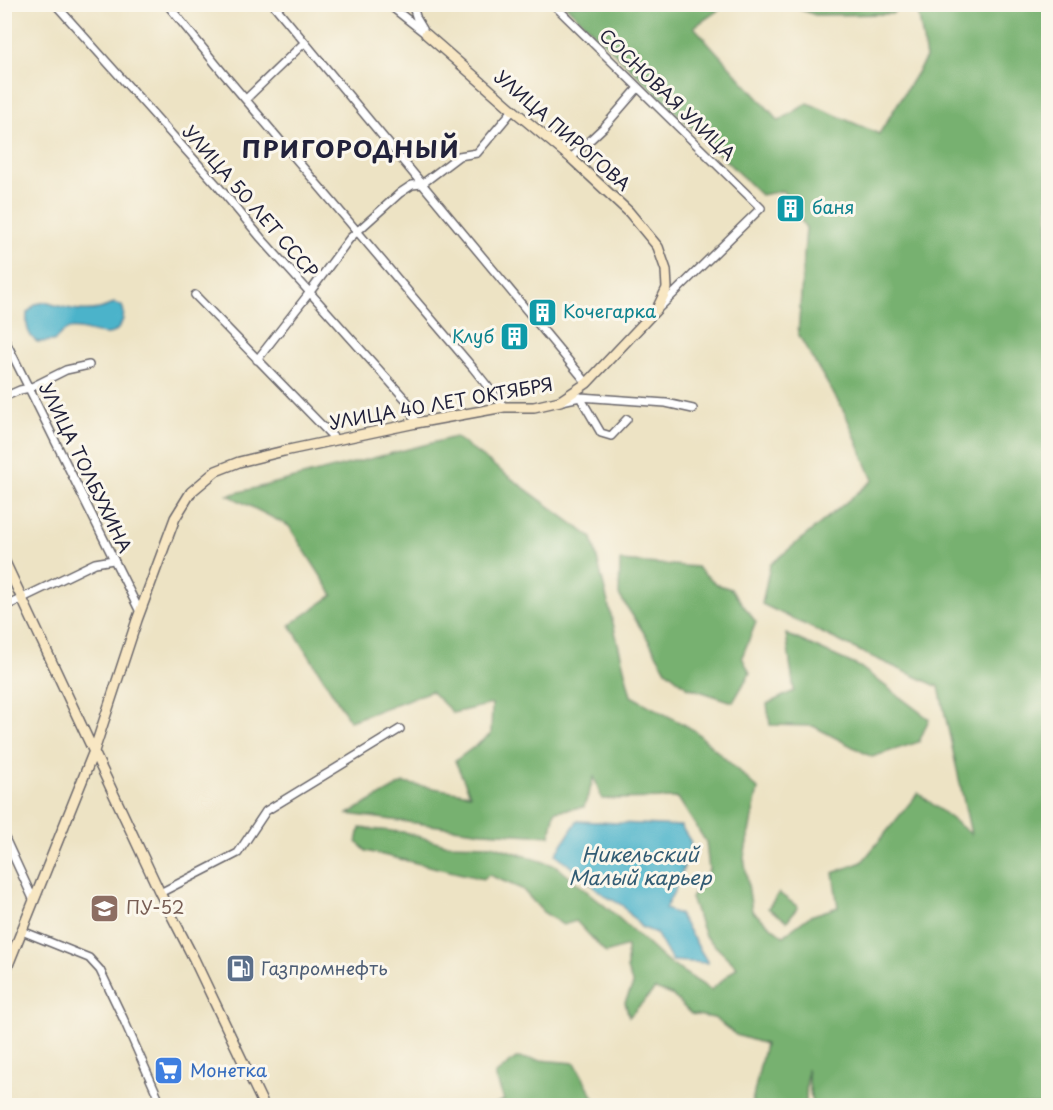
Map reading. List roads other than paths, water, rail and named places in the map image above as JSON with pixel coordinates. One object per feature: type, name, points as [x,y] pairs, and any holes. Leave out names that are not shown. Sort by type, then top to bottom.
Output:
[{"type":"street","name":"УЛИЦА 50 ЛЕТ СССР","points":[[55,4],[407,401],[416,423]]},
{"type":"street","points":[[167,4],[504,407]]},
{"type":"street","points":[[273,4],[587,383]]},
{"type":"street","name":"УЛИЦА ПИРОГОВА","points":[[388,4],[571,158],[629,212],[658,247],[666,270],[668,288],[657,309]]},
{"type":"street","points":[[412,4],[417,19],[426,34]]},
{"type":"street","name":"СОСНОВАЯ УЛИЦА","points":[[553,4],[761,208]]},
{"type":"street","points":[[246,99],[304,43]]},
{"type":"street","points":[[571,158],[605,126],[638,88]]},
{"type":"street","points":[[256,360],[356,231],[412,185],[422,184],[459,156],[477,153],[513,110]]},
{"type":"street","name":"УЛИЦА 40 ЛЕТ ОКТЯБРЯ","points":[[4,975],[94,750],[140,612],[175,518],[191,492],[216,471],[239,462],[335,439],[416,423],[504,407],[534,407],[560,401],[587,383],[657,309],[761,208]]},
{"type":"street","points":[[195,296],[335,439]]},
{"type":"street","name":"УЛИЦА ТОЛБУХИНА","points":[[4,338],[140,612]]},
{"type":"street","points":[[4,397],[30,388],[66,370],[89,365]]},
{"type":"street","points":[[560,401],[580,397],[666,403],[693,409]]},
{"type":"street","points":[[580,397],[601,433],[611,436],[627,419]]},
{"type":"street","points":[[4,560],[160,893],[264,1106]]},
{"type":"street","points":[[4,607],[95,563],[113,560]]},
{"type":"street","points":[[160,893],[238,853],[266,812],[400,729]]},
{"type":"street","points":[[4,836],[34,901]]},
{"type":"street","points":[[22,931],[89,958],[100,970],[162,1106]]},
{"type":"water","points":[[45,302],[80,310],[97,309],[114,303],[122,306],[123,317],[117,330],[111,334],[69,329],[54,341],[37,342],[28,329],[27,313],[36,304]]},
{"type":"water","name":"Никельский Малый карьер","points":[[577,821],[681,826],[691,842],[680,880],[665,909],[679,914],[708,963],[672,961],[656,933],[641,927],[622,905],[605,896],[556,854]]},
{"type":"place","name":"баня","points":[[791,208]]},
{"type":"place","name":"Кочегарка","points":[[542,312]]},
{"type":"place","name":"Клуб","points":[[515,337]]},
{"type":"place","name":"ПУ-52","points":[[105,908]]},
{"type":"place","name":"Газпромнефть","points":[[240,969]]},
{"type":"place","name":"Монетка","points":[[169,1071]]},
{"type":"district","name":"ПРИГОРОДНЫЙ","points":[[351,150]]}]
